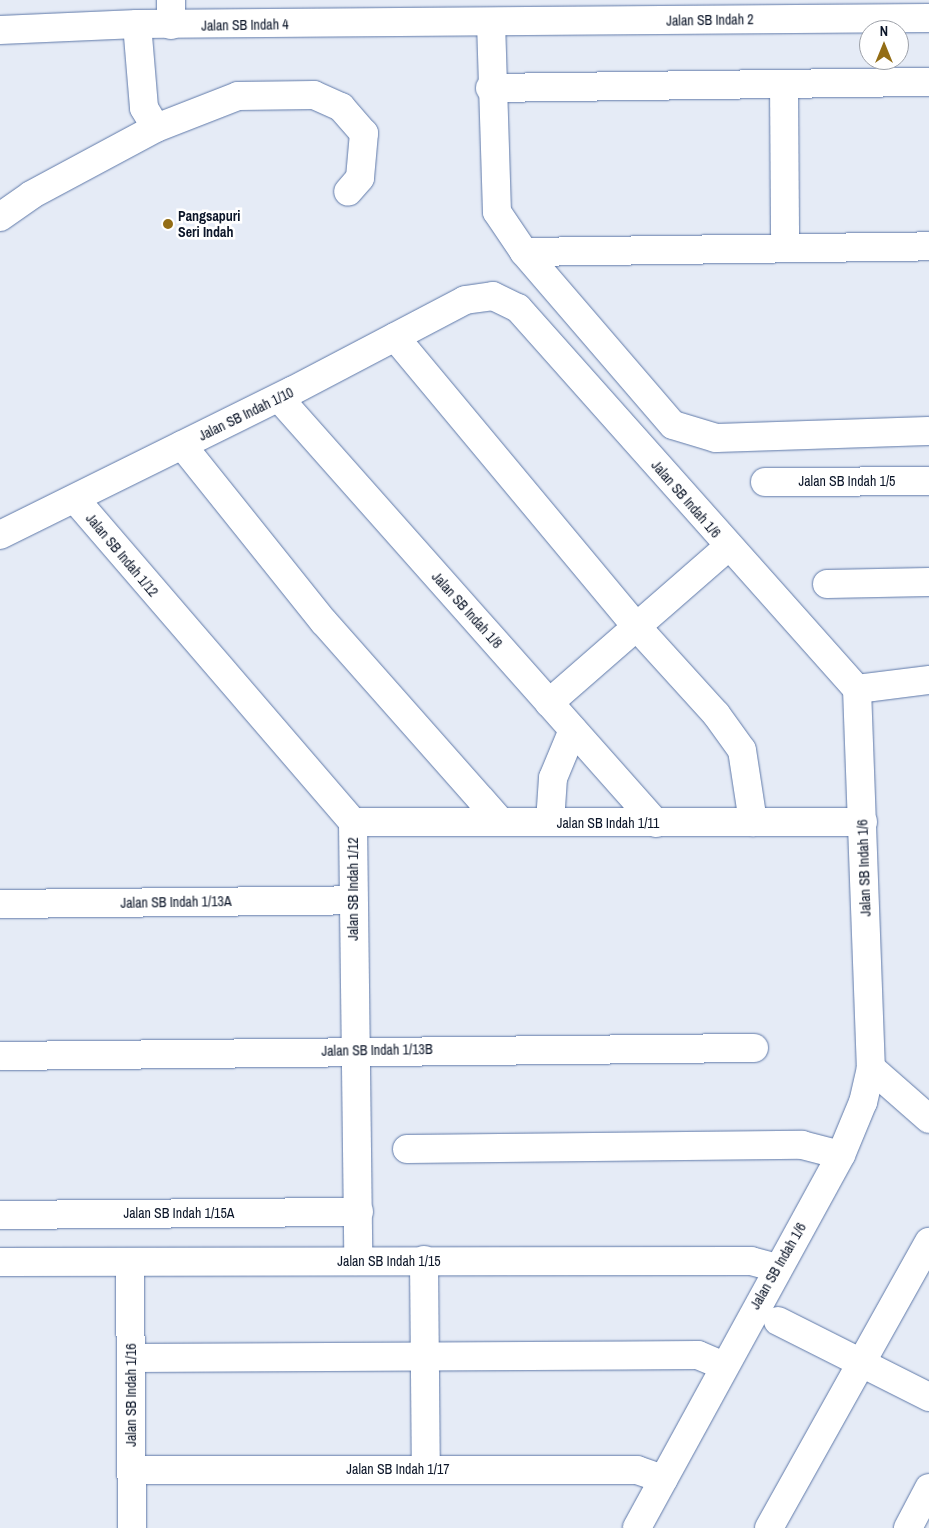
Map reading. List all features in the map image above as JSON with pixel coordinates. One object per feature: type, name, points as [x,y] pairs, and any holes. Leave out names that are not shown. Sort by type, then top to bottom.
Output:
[{"type":"street","name":"Jalan SB Indah 4","points":[[0,30],[137,24],[171,13],[491,22]]},
{"type":"street","name":"Jalan SB Indah 2","points":[[491,22],[929,18]]},
{"type":"street","points":[[491,22],[490,88],[496,212],[524,252],[672,425],[716,438],[929,431]]},
{"type":"street","points":[[137,24],[144,108],[156,128]]},
{"type":"street","points":[[490,88],[929,82]]},
{"type":"street","points":[[784,85],[785,248]]},
{"type":"street","points":[[0,217],[31,195],[156,128],[238,96],[314,95],[341,107],[364,133],[360,178],[348,192]]},
{"type":"street","points":[[524,252],[929,246]]},
{"type":"street","name":"Jalan SB Indah 1/10","points":[[0,535],[279,398],[465,300],[493,296]]},
{"type":"street","name":"Jalan SB Indah 1/6","points":[[493,296],[518,308],[728,547],[858,689],[871,1068],[841,1155],[722,1365],[637,1528]]},
{"type":"street","points":[[395,337],[637,626],[716,714],[742,750],[753,822]]},
{"type":"street","name":"Jalan SB Indah 1/8","points":[[279,398],[656,823]]},
{"type":"street","points":[[182,445],[324,622],[500,822]]},
{"type":"street","name":"Jalan SB Indah 1/5","points":[[765,482],[929,481]]},
{"type":"street","name":"Jalan SB Indah 1/12","points":[[75,499],[353,822],[354,1050],[358,1261]]},
{"type":"street","points":[[549,703],[728,547]]},
{"type":"street","points":[[827,584],[929,582]]},
{"type":"street","points":[[858,689],[929,680]]},
{"type":"street","points":[[550,822],[553,778],[573,730]]},
{"type":"street","name":"Jalan SB Indah 1/11","points":[[353,822],[863,822]]},
{"type":"street","name":"Jalan SB Indah 1/13A","points":[[0,904],[353,900]]},
{"type":"street","name":"Jalan SB Indah 1/13B","points":[[0,1056],[354,1050],[754,1048]]},
{"type":"street","points":[[871,1068],[929,1119]]},
{"type":"street","points":[[407,1149],[802,1145],[841,1155]]},
{"type":"street","name":"Jalan SB Indah 1/15A","points":[[0,1215],[358,1212]]},
{"type":"street","points":[[770,1528],[929,1242]]},
{"type":"street","points":[[424,1260],[426,1468]]},
{"type":"street","name":"Jalan SB Indah 1/15","points":[[0,1262],[751,1261],[778,1268]]},
{"type":"street","name":"Jalan SB Indah 1/16","points":[[130,1262],[132,1528]]},
{"type":"street","points":[[778,1320],[929,1397]]},
{"type":"street","points":[[131,1358],[425,1354],[698,1355],[722,1365]]},
{"type":"street","name":"Jalan SB Indah 1/17","points":[[131,1470],[426,1468],[637,1470],[663,1479]]},
{"type":"street","points":[[917,1521],[929,1488]]},
{"type":"place","name":"Pangsapuri Seri Indah","points":[[168,224]]}]
